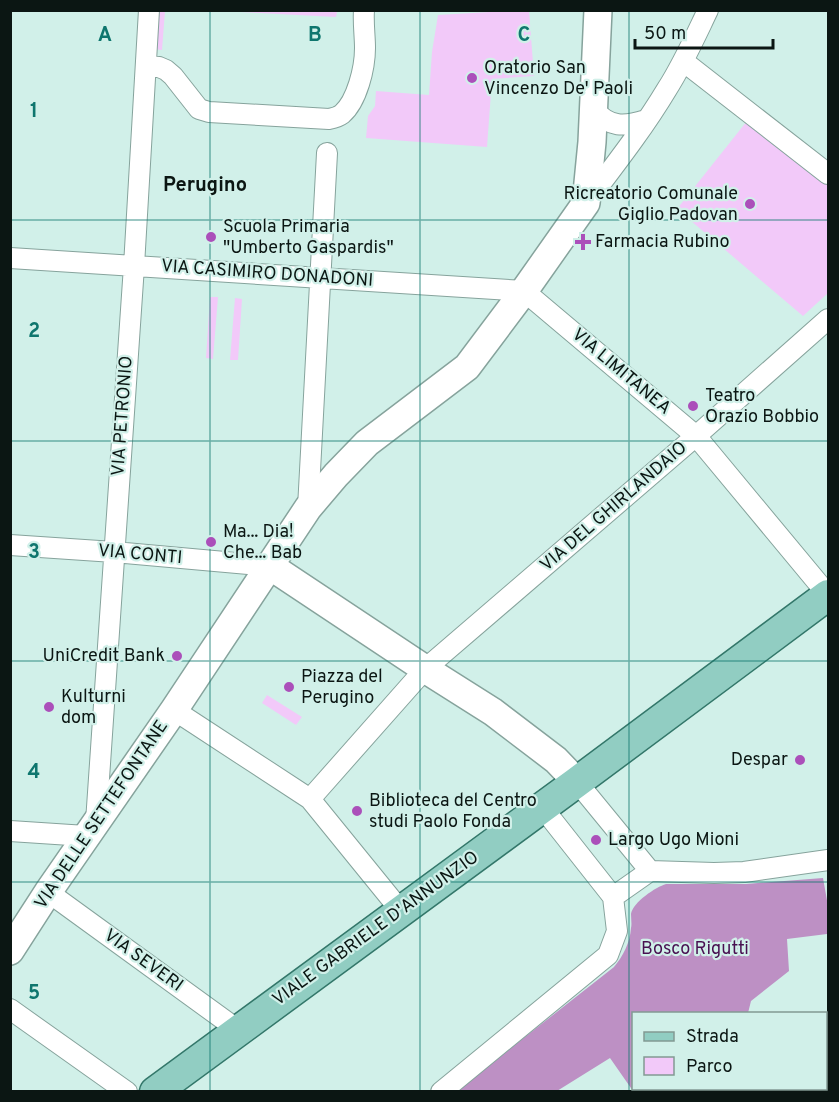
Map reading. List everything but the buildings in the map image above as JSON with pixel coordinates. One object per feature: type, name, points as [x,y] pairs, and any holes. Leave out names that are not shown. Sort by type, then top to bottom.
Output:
[{"type":"main road","name":"VIALE GABRIELE D'ANNUNZIO","points":[[155,1092],[828,595]]},
{"type":"street","name":"VIA PETRONIO","points":[[91,829],[114,552],[149,10]]},
{"type":"street","points":[[146,66],[166,70],[199,109],[209,112],[329,119],[340,116],[354,98],[363,68],[364,10]]},
{"type":"street","points":[[586,203],[598,10]]},
{"type":"street","points":[[401,911],[310,799],[174,710],[308,508],[336,475],[367,443],[467,367],[667,90],[708,10]]},
{"type":"street","points":[[683,61],[828,174]]},
{"type":"street","points":[[593,109],[611,123],[631,125],[646,120]]},
{"type":"street","points":[[308,508],[327,153]]},
{"type":"street","name":"VIA CASIMIRO DONADONI","points":[[10,258],[524,291]]},
{"type":"street","name":"VIA LIMITANEA","points":[[524,291],[696,436],[828,595]]},
{"type":"street","name":"VIA DEL GHIRLANDAIO","points":[[425,669],[828,319]]},
{"type":"street","name":"VIA CONTI","points":[[10,545],[270,566]]},
{"type":"street","points":[[270,566],[525,735],[556,760],[577,782],[650,871]]},
{"type":"street","points":[[310,799],[425,669]]},
{"type":"street","name":"VIA DELLE SETTEFONTANE","points":[[10,951],[174,710]]},
{"type":"street","points":[[441,1092],[608,955],[617,931],[613,897],[542,807]]},
{"type":"street","points":[[10,831],[91,829]]},
{"type":"street","points":[[613,897],[650,871],[744,872],[828,860]]},
{"type":"street","name":"VIA SEVERI","points":[[48,892],[238,1030]]},
{"type":"street","points":[[10,1009],[127,1092]]},
{"type":"green space","points":[[157,11],[165,11],[162,50],[154,49]]},
{"type":"green space","points":[[220,11],[337,12],[336,17]]},
{"type":"green space","name":"Oratorio San Vincenzo De' Paoli","points":[[529,11],[534,76],[492,79],[487,147],[366,138],[368,116],[375,106],[376,91],[429,95],[432,52],[438,15]]},
{"type":"green space","name":"Ricreatorio Comunale Giglio Padovan","points":[[747,121],[828,185],[828,293],[803,316],[677,209]]},
{"type":"green space","points":[[210,297],[218,297],[213,359],[206,358]]},
{"type":"green space","points":[[235,298],[242,299],[238,360],[230,360]]},
{"type":"green space","points":[[267,695],[302,717],[296,725],[262,703]]},
{"type":"green space","name":"Bosco Rigutti","points":[[823,878],[828,906],[828,937],[827,934],[787,939],[789,971],[751,1001],[748,1012],[632,1012],[632,1090],[610,1058],[557,1091],[455,1092],[614,967],[628,944],[631,914],[640,900],[666,884],[746,884]]},
{"type":"place","name":"Oratorio San Vincenzo De' Paoli","points":[[472,78]]},
{"type":"place","name":"Ricreatorio Comunale Giglio Padovan","points":[[750,204]]},
{"type":"place","name":"Scuola Primaria \"Umberto Gaspardis\"","points":[[211,237]]},
{"type":"place","name":"Farmacia Rubino","points":[[583,242]]},
{"type":"place","name":"Teatro Orazio Bobbio","points":[[693,406]]},
{"type":"place","name":"Ma... Dia! Che... Bab","points":[[211,542]]},
{"type":"place","name":"UniCredit Bank","points":[[177,656]]},
{"type":"place","name":"Piazza del Perugino","points":[[289,687]]},
{"type":"place","name":"Kulturni dom","points":[[49,707]]},
{"type":"place","name":"Despar","points":[[800,760]]},
{"type":"place","name":"Biblioteca del Centro studi Paolo Fonda","points":[[357,811]]},
{"type":"place","name":"Largo Ugo Mioni","points":[[596,840]]},
{"type":"district","name":"Perugino","points":[[205,186]]}]
